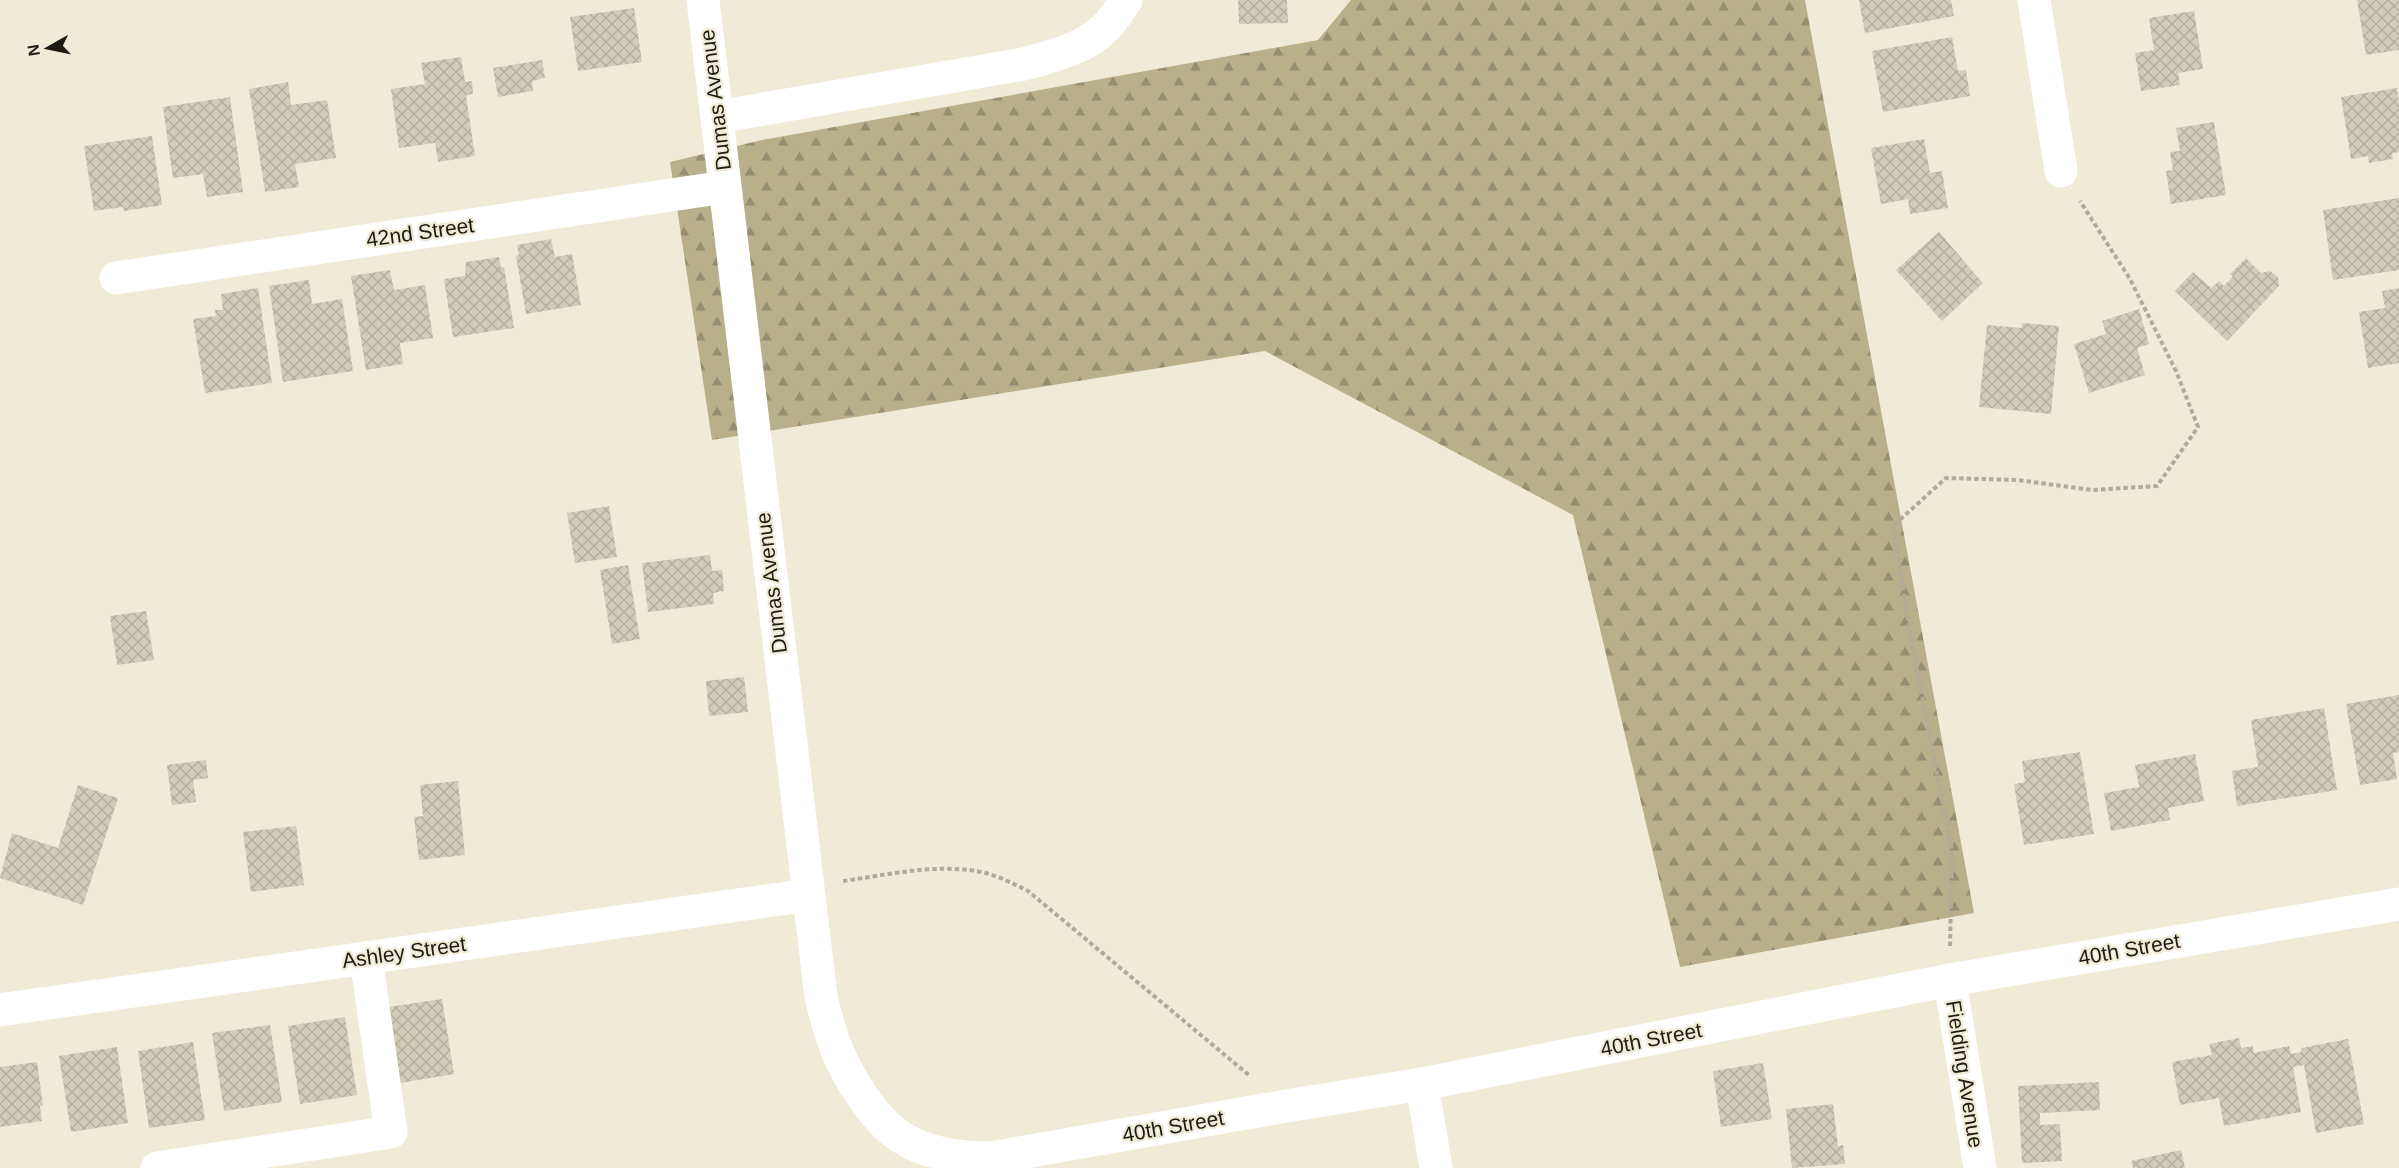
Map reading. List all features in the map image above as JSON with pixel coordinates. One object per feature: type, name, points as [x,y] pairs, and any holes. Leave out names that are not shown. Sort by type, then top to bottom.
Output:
[{"type":"street","name":"Dumas Avenue","points":[[703,0],[821,997],[835,1046],[860,1091],[880,1119],[905,1140]]},
{"type":"street","points":[[717,117],[1024,64],[1057,55],[1083,43],[1106,27],[1126,0]]},
{"type":"street","points":[[2034,0],[2061,171]]},
{"type":"street","name":"42nd Street","points":[[116,278],[725,187]]},
{"type":"street","name":"Ashley Street","points":[[0,1010],[366,958],[807,890]]},
{"type":"street","name":"40th Street","points":[[905,1140],[938,1153],[970,1158],[991,1158],[1422,1084],[1950,980],[2399,904]]},
{"type":"street","points":[[157,1168],[391,1132],[366,958]]},
{"type":"street","name":"Fielding Avenue","points":[[1950,980],[1980,1168]]},
{"type":"street","points":[[1422,1084],[1436,1168]]},
{"type":"path","points":[[1950,980],[1952,851],[1912,644],[1893,526],[1946,478],[2018,480],[2092,490],[2157,486],[2198,427],[2176,370],[2130,279],[2061,171]]},
{"type":"path","points":[[807,890],[942,868],[978,872],[1003,879],[1028,891],[1286,1106]]},
{"type":"green space","points":[[1351,0],[1805,0],[1974,913],[1680,967],[1573,515],[1265,351],[712,440],[670,162],[762,140],[1318,40]]},
{"type":"building","points":[[1238,0],[1287,0],[1288,23],[1239,24]]},
{"type":"building","points":[[1859,0],[1951,0],[1954,16],[1865,33]]},
{"type":"building","points":[[2357,0],[2399,0],[2399,50],[2366,55]]},
{"type":"building","points":[[634,8],[642,62],[578,71],[570,17]]},
{"type":"building","points":[[2194,11],[2203,69],[2178,73],[2180,85],[2141,91],[2135,53],[2154,50],[2149,18]]},
{"type":"building","points":[[1952,37],[1958,71],[1966,70],[1970,96],[1883,112],[1872,51]]},
{"type":"building","points":[[461,57],[465,82],[472,81],[473,94],[466,95],[475,156],[438,162],[435,143],[399,148],[391,89],[425,84],[421,63]]},
{"type":"building","points":[[542,60],[545,78],[532,81],[533,91],[498,97],[493,68]]},
{"type":"building","points":[[288,82],[291,105],[327,100],[336,158],[295,164],[299,187],[265,192],[249,89]]},
{"type":"building","points":[[2397,88],[2399,152],[2392,153],[2393,159],[2369,163],[2368,156],[2351,159],[2341,97]]},
{"type":"building","points":[[230,97],[243,192],[207,197],[203,174],[173,178],[163,107]]},
{"type":"building","points":[[2214,122],[2226,195],[2171,204],[2166,171],[2173,170],[2170,152],[2180,151],[2176,128]]},
{"type":"building","points":[[152,136],[162,205],[124,211],[123,207],[94,211],[84,146]]},
{"type":"building","points":[[1924,139],[1930,173],[1942,171],[1948,208],[1910,214],[1908,199],[1881,204],[1871,148]]},
{"type":"building","points":[[2399,198],[2399,270],[2333,280],[2323,210]]},
{"type":"building","points":[[1939,232],[1983,283],[1942,321],[1896,270]]},
{"type":"building","points":[[551,239],[555,257],[572,254],[581,305],[526,314],[516,256],[519,255],[517,245]]},
{"type":"building","points":[[499,257],[501,268],[504,267],[514,328],[453,337],[444,279],[465,276],[466,262]]},
{"type":"building","points":[[2246,258],[2261,273],[2270,271],[2278,277],[2279,286],[2227,341],[2175,291],[2193,272],[2211,288],[2219,281],[2224,286],[2233,276],[2230,274]]},
{"type":"building","points":[[390,270],[394,290],[425,285],[433,338],[400,343],[403,364],[366,370],[351,276]]},
{"type":"building","points":[[309,280],[312,304],[342,299],[353,371],[283,382],[269,286]]},
{"type":"building","points":[[258,288],[272,383],[205,393],[193,319],[216,316],[215,310],[223,310],[221,294]]},
{"type":"building","points":[[2399,288],[2399,363],[2368,368],[2359,312],[2385,308],[2382,291]]},
{"type":"building","points":[[2139,309],[2149,344],[2137,348],[2145,375],[2089,393],[2074,344],[2106,334],[2102,321]]},
{"type":"building","points":[[2022,323],[2059,326],[2051,414],[1979,407],[1987,325],[2022,328]]},
{"type":"building","points":[[609,506],[617,557],[575,563],[567,513]]},
{"type":"building","points":[[710,555],[712,571],[722,570],[724,591],[713,593],[714,604],[648,612],[642,563]]},
{"type":"building","points":[[628,565],[640,639],[612,644],[600,570]]},
{"type":"building","points":[[146,611],[154,660],[117,665],[110,616]]},
{"type":"building","points":[[744,677],[748,712],[709,716],[706,681]]},
{"type":"building","points":[[2399,695],[2399,752],[2393,753],[2397,779],[2360,785],[2346,704]]},
{"type":"building","points":[[2324,708],[2337,790],[2237,806],[2232,771],[2258,767],[2251,720]]},
{"type":"building","points":[[2080,752],[2094,834],[2024,845],[2014,784],[2025,782],[2022,761]]},
{"type":"building","points":[[2195,754],[2204,801],[2168,808],[2170,820],[2111,831],[2104,793],[2139,787],[2135,765]]},
{"type":"building","points":[[206,760],[208,778],[193,780],[196,802],[172,805],[167,765]]},
{"type":"building","points":[[458,781],[465,855],[419,860],[414,817],[423,816],[420,785]]},
{"type":"building","points":[[78,785],[118,798],[83,905],[0,878],[12,833],[58,848]]},
{"type":"building","points":[[296,826],[304,885],[251,892],[243,832]]},
{"type":"building","points":[[442,999],[454,1074],[394,1084],[382,1008]]},
{"type":"building","points":[[345,1017],[357,1095],[300,1104],[288,1026]]},
{"type":"building","points":[[270,1025],[282,1102],[224,1111],[212,1033]]},
{"type":"building","points":[[2239,1038],[2241,1048],[2253,1046],[2254,1053],[2289,1046],[2291,1054],[2301,1052],[2301,1048],[2348,1039],[2364,1124],[2316,1133],[2304,1065],[2293,1067],[2301,1112],[2224,1126],[2219,1098],[2180,1105],[2172,1062],[2212,1055],[2209,1044]]},
{"type":"building","points":[[193,1042],[205,1120],[149,1128],[138,1051]]},
{"type":"building","points":[[117,1047],[128,1123],[71,1132],[59,1056]]},
{"type":"building","points":[[37,1062],[43,1106],[40,1106],[42,1121],[0,1127],[0,1067]]},
{"type":"building","points":[[1763,1063],[1772,1119],[1721,1127],[1713,1071]]},
{"type":"building","points":[[2099,1082],[2100,1110],[2040,1113],[2040,1125],[2060,1124],[2062,1161],[2022,1163],[2018,1086]]},
{"type":"building","points":[[1833,1104],[1838,1146],[1843,1145],[1845,1164],[1792,1168],[1786,1109]]},
{"type":"building","points":[[2181,1150],[2185,1168],[2133,1168],[2131,1161]]}]
